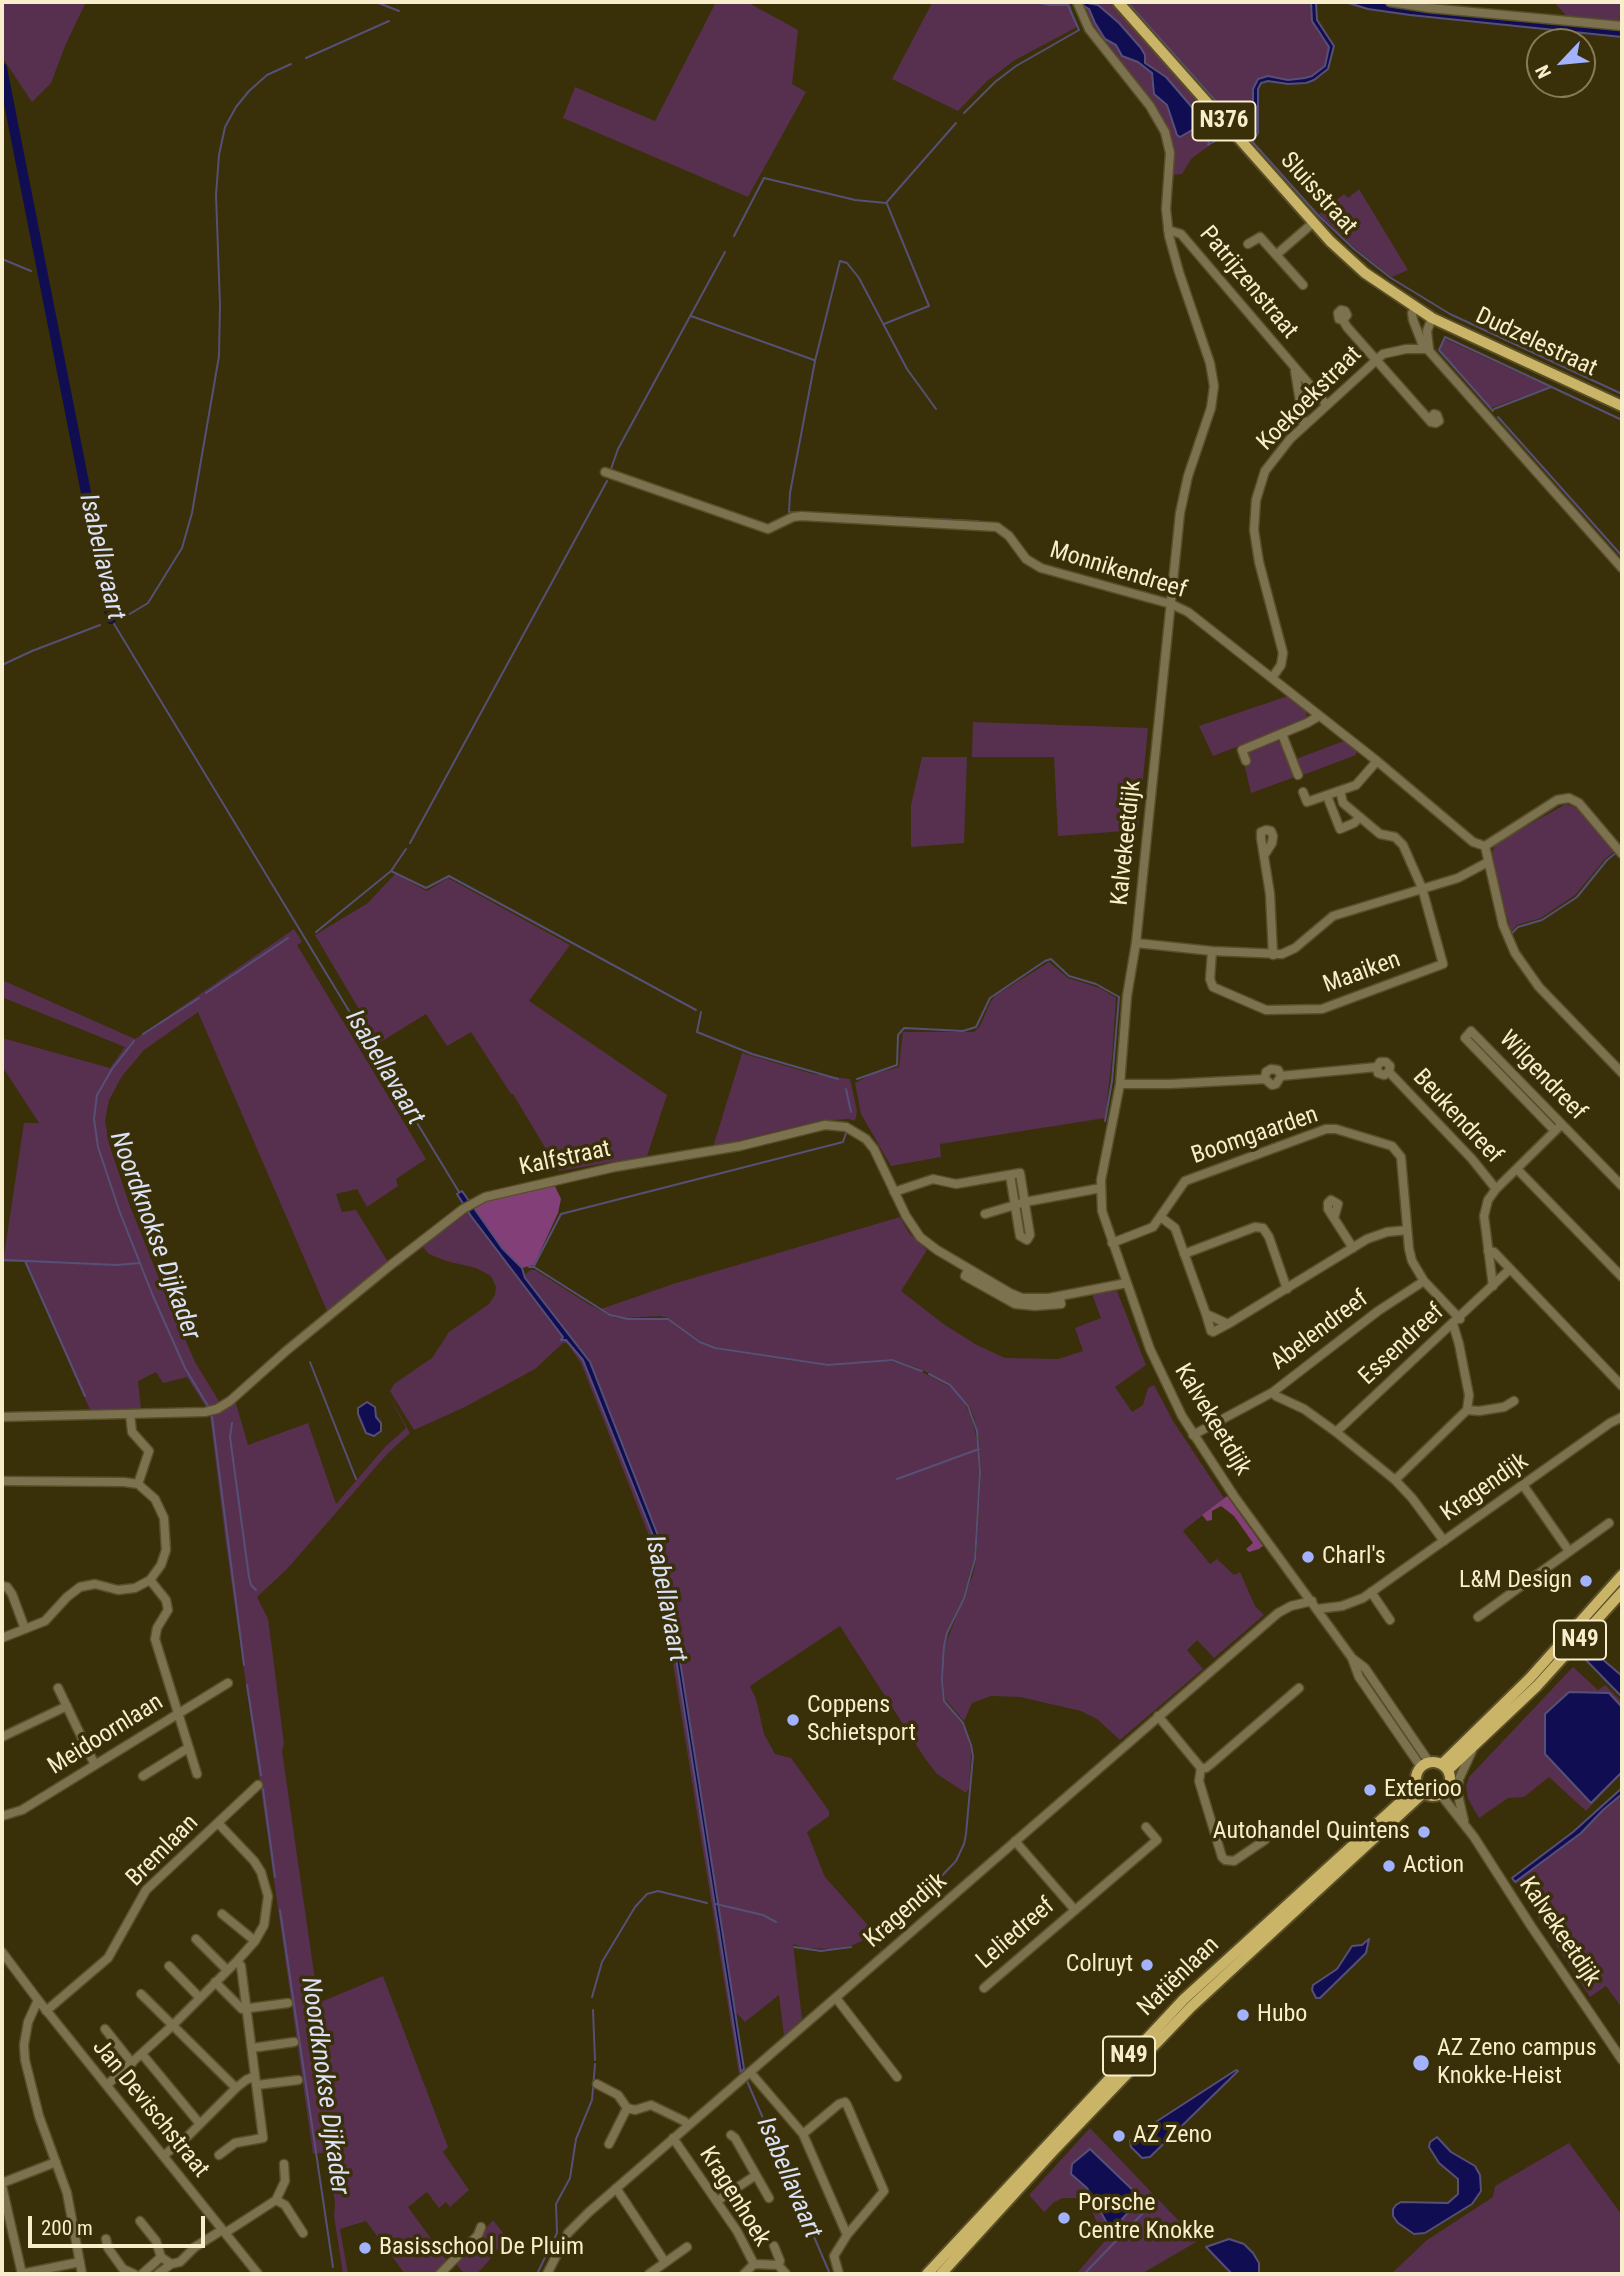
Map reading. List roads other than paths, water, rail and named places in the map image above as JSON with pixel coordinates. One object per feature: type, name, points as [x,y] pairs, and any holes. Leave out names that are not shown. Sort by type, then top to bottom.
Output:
[{"type":"main road","name":"Sluisstraat","points":[[1118,2],[1314,222],[1365,273],[1432,318]]},
{"type":"main road","name":"Dudzelestraat","points":[[1432,318],[1622,406]]},
{"type":"main road","name":"N49","points":[[1445,1767],[1530,1678],[1622,1575]]},
{"type":"main road","name":"N49","points":[[1445,1767],[1475,1746],[1546,1677],[1622,1592]]},
{"type":"main road","points":[[1425,1765],[1445,1767],[1450,1784],[1441,1795],[1430,1796],[1420,1790],[1416,1774],[1425,1765]]},
{"type":"main road","name":"Natiënlaan","points":[[927,2274],[1184,1999],[1420,1790]]},
{"type":"main road","name":"Natiënlaan","points":[[941,2274],[1191,2007],[1420,1790]]},
{"type":"street","name":"Kalvekeetdijk","points":[[1077,2],[1088,29],[1150,106],[1165,132],[1170,153],[1166,209],[1168,230],[1179,272],[1210,363],[1214,386],[1211,408],[1182,500],[1136,943],[1127,996],[1120,1084],[1101,1188],[1102,1211],[1160,1372],[1193,1435],[1256,1527],[1352,1658],[1359,1677],[1425,1765]]},
{"type":"street","points":[[1390,2],[1622,26]]},
{"type":"street","points":[[1276,255],[1314,222]]},
{"type":"street","name":"Patrijzenstraat","points":[[1168,230],[1181,234],[1327,405]]},
{"type":"street","points":[[1248,244],[1260,237],[1303,285]]},
{"type":"street","points":[[1415,308],[1412,313],[1418,338],[1622,568]]},
{"type":"street","points":[[1429,349],[1427,331],[1432,318]]},
{"type":"street","points":[[1343,320],[1346,327],[1430,418]]},
{"type":"street","name":"Koekoekstraat","points":[[1272,678],[1281,666],[1283,653],[1255,544],[1254,515],[1265,471],[1280,450],[1304,426],[1377,360],[1388,352],[1429,349]]},
{"type":"street","name":"Patrijzenstraat","points":[[1294,368],[1304,426]]},
{"type":"street","name":"Monnikendreef","points":[[605,472],[768,529],[801,516],[997,527],[1009,536],[1026,559],[1041,568],[1171,604],[1188,612],[1377,761],[1474,842],[1485,846]]},
{"type":"street","points":[[1246,761],[1242,750],[1319,716]]},
{"type":"street","points":[[1282,734],[1298,775]]},
{"type":"street","points":[[1303,792],[1307,802],[1340,791],[1360,781],[1377,761]]},
{"type":"street","points":[[1340,791],[1343,803],[1380,834],[1400,841],[1422,888]]},
{"type":"street","points":[[1327,796],[1340,829],[1360,817]]},
{"type":"street","points":[[1622,854],[1579,803],[1569,798],[1558,800],[1485,846],[1503,925],[1515,953],[1539,988],[1622,1073]]},
{"type":"street","points":[[1265,855],[1273,955]]},
{"type":"street","points":[[1136,943],[1273,955],[1295,948],[1333,916],[1458,878],[1488,863]]},
{"type":"street","name":"Maaiken","points":[[1212,951],[1210,979],[1213,987],[1262,1009],[1322,1009],[1443,964],[1422,888]]},
{"type":"street","name":"Wilgendreef","points":[[1559,1128],[1471,1031],[1465,1038],[1559,1128],[1622,1186]]},
{"type":"street","name":"Beukendreef","points":[[1120,1084],[1265,1079],[1272,1085],[1280,1081],[1281,1076],[1377,1067],[1380,1062],[1386,1062],[1390,1066],[1389,1072],[1472,1159],[1496,1189]]},
{"type":"street","name":"Kalfstraat","points":[[2,1417],[205,1412],[226,1404],[329,1315],[472,1203],[497,1193],[554,1180],[740,1146],[831,1124],[853,1129],[874,1149],[894,1192],[920,1237],[969,1269],[965,1276],[1014,1304],[1061,1304],[1060,1297],[1127,1283]]},
{"type":"street","points":[[1493,1286],[1485,1210],[1488,1200],[1559,1128]]},
{"type":"street","name":"Boomgaarden","points":[[1112,1243],[1153,1227],[1162,1218],[1185,1181],[1325,1129],[1336,1129],[1392,1146],[1401,1157],[1412,1261],[1424,1281]]},
{"type":"street","points":[[1517,1169],[1622,1277]]},
{"type":"street","points":[[894,1192],[933,1179],[956,1184],[1020,1173],[1030,1235],[1027,1240],[1020,1236],[1010,1175]]},
{"type":"street","points":[[985,1214],[1025,1202],[1101,1188]]},
{"type":"street","points":[[1162,1218],[1175,1228],[1212,1332],[1377,1235],[1407,1230]]},
{"type":"street","points":[[1334,1218],[1353,1248]]},
{"type":"street","points":[[1184,1254],[1255,1227],[1262,1228],[1269,1237],[1287,1289]]},
{"type":"street","points":[[1488,1251],[1494,1252],[1622,1385]]},
{"type":"street","name":"Essendreef","points":[[1336,1432],[1510,1269]]},
{"type":"street","points":[[1395,1480],[1467,1410],[1469,1395],[1456,1321],[1424,1281]]},
{"type":"street","name":"Abelendreef","points":[[1193,1435],[1273,1392],[1378,1311],[1424,1281]]},
{"type":"street","points":[[1206,1314],[1228,1324]]},
{"type":"street","points":[[1273,1392],[1304,1409],[1336,1432],[1395,1480],[1444,1541]]},
{"type":"street","points":[[1467,1410],[1504,1407],[1514,1401]]},
{"type":"street","points":[[130,1414],[132,1432],[149,1451],[138,1484]]},
{"type":"street","name":"Kragendijk","points":[[547,2274],[568,2234],[615,2189],[1278,1614],[1291,1606],[1342,1606],[1371,1592],[1622,1417]]},
{"type":"street","points":[[2,1482],[138,1484],[155,1499],[164,1518],[166,1549],[161,1565],[150,1580],[125,1590],[86,1585],[75,1590],[45,1621],[2,1638]]},
{"type":"street","points":[[1523,1485],[1569,1552]]},
{"type":"street","points":[[1478,1617],[1609,1523]]},
{"type":"street","points":[[150,1580],[166,1600],[168,1610],[157,1628],[155,1639],[176,1714],[197,1774]]},
{"type":"street","points":[[2,1586],[12,1594],[25,1629]]},
{"type":"street","points":[[1371,1592],[1390,1620]]},
{"type":"street","name":"Meidoornlaan","points":[[2,1816],[22,1810],[228,1683]]},
{"type":"street","points":[[58,1688],[95,1765]]},
{"type":"street","points":[[1201,1768],[1211,1764],[1299,1688]]},
{"type":"street","points":[[2,1737],[66,1706]]},
{"type":"street","points":[[1158,1716],[1201,1768],[1199,1781],[1225,1860],[1234,1861],[1265,1840]]},
{"type":"street","name":"Kalvekeetdijk","points":[[1465,1824],[1458,1795],[1459,1779],[1475,1746]]},
{"type":"street","points":[[142,1776],[188,1748]]},
{"type":"street","name":"Bremlaan","points":[[46,2011],[108,1958],[146,1890],[258,1785]]},
{"type":"street","name":"Kalvekeetdijk","points":[[1441,1795],[1465,1824],[1622,2060]]},
{"type":"street","points":[[107,2085],[173,2025],[237,1961],[255,1941],[266,1916],[268,1896],[254,1861],[218,1823]]},
{"type":"street","name":"Leliedreef","points":[[984,1988],[1157,1840],[1146,1827]]},
{"type":"street","name":"Leliedreef","points":[[1014,1841],[1074,1909]]},
{"type":"street","points":[[222,1914],[255,1941]]},
{"type":"street","points":[[196,1939],[227,1970]]},
{"type":"street","name":"Jan Devischstraat","points":[[2,1952],[37,2000],[258,2274]]},
{"type":"street","points":[[219,2155],[235,2143],[263,2138],[242,1966],[237,1961]]},
{"type":"street","points":[[169,1966],[200,1998]]},
{"type":"street","points":[[215,1982],[242,2009],[288,2003]]},
{"type":"street","points":[[141,1994],[236,2088]]},
{"type":"street","points":[[836,1998],[897,2077]]},
{"type":"street","points":[[37,2000],[28,2022],[24,2053],[39,2116],[68,2198],[82,2274]]},
{"type":"street","points":[[105,2029],[132,2063]]},
{"type":"street","points":[[252,2048],[293,2042]]},
{"type":"street","points":[[142,2054],[200,2124]]},
{"type":"street","points":[[750,2073],[803,2134],[847,2235]]},
{"type":"street","points":[[163,2156],[246,2080],[298,2080]]},
{"type":"street","points":[[597,2084],[618,2095],[627,2108],[635,2110],[652,2105],[684,2120],[688,2125]]},
{"type":"street","points":[[803,2134],[845,2102],[884,2191],[847,2235],[834,2256],[839,2274]]},
{"type":"street","points":[[609,2144],[627,2108]]},
{"type":"street","points":[[731,2135],[769,2198]]},
{"type":"street","name":"Kragenhoek","points":[[673,2138],[737,2231],[754,2264],[744,2274]]},
{"type":"street","points":[[55,2162],[2,2184],[21,2274],[80,2262]]},
{"type":"street","points":[[158,2274],[171,2264],[180,2262],[195,2247],[276,2200],[285,2182],[284,2164]]},
{"type":"street","points":[[717,2201],[756,2175]]},
{"type":"street","points":[[615,2189],[665,2262]]},
{"type":"street","points":[[276,2200],[285,2205],[303,2233]]},
{"type":"street","points":[[140,2221],[156,2241],[161,2257],[171,2264]]},
{"type":"street","points":[[440,2274],[478,2235],[481,2227]]},
{"type":"street","points":[[106,2239],[108,2248],[123,2269],[134,2274]]},
{"type":"street","points":[[774,2246],[780,2261],[778,2265]]},
{"type":"street","points":[[649,2274],[687,2247]]},
{"type":"street","points":[[142,2274],[161,2257]]},
{"type":"street","points":[[754,2264],[778,2265],[786,2274]]},
{"type":"waterway","points":[[376,2],[399,11]]},
{"type":"waterway","points":[[964,113],[995,82],[1016,66],[1079,30],[1068,5],[1036,2]]},
{"type":"waterway","points":[[1128,3],[1318,215],[1354,249],[1391,278],[1450,314],[1622,394]]},
{"type":"waterway","points":[[306,58],[389,21]]},
{"type":"waterway","points":[[123,618],[148,603],[182,548],[192,513],[219,356],[216,195],[219,155],[225,127],[249,91],[267,75],[291,64]]},
{"type":"waterway","name":"Isabellavaart","points":[[2,68],[111,619]]},
{"type":"waterway","points":[[734,236],[764,178],[855,200],[886,203],[956,123]]},
{"type":"waterway","points":[[884,324],[929,306],[887,204]]},
{"type":"waterway","points":[[611,469],[618,449],[725,252]]},
{"type":"waterway","points":[[2,259],[31,271]]},
{"type":"waterway","points":[[798,513],[789,512],[790,493],[815,361],[840,261],[847,263],[859,278],[907,369],[936,409]]},
{"type":"waterway","points":[[691,316],[814,360]]},
{"type":"waterway","points":[[1493,411],[1439,350],[1445,337],[1622,420]]},
{"type":"waterway","points":[[1494,409],[1551,387]]},
{"type":"waterway","points":[[1498,417],[1622,556]]},
{"type":"waterway","points":[[410,843],[607,481]]},
{"type":"waterway","points":[[856,515],[978,521]]},
{"type":"waterway","name":"Isabellavaart","points":[[111,619],[459,1192]]},
{"type":"waterway","points":[[2,665],[100,625]]},
{"type":"waterway","points":[[316,932],[391,871],[406,849]]},
{"type":"waterway","points":[[1512,933],[1518,927],[1542,920],[1577,897],[1616,853]]},
{"type":"waterway","points":[[391,871],[426,888],[449,876],[696,1010]]},
{"type":"waterway","name":"Noordknokse Dijkader","points":[[206,993],[288,938]]},
{"type":"waterway","points":[[857,1079],[897,1065],[898,1035],[904,1028],[963,1031],[976,1027],[990,998],[1051,959],[1069,976],[1096,984],[1119,997],[1112,1081],[1105,1121]]},
{"type":"waterway","name":"Noordknokse Dijkader","points":[[143,1034],[199,998]]},
{"type":"waterway","points":[[701,1012],[697,1032],[752,1054],[838,1079]]},
{"type":"waterway","name":"Noordknokse Dijkader","points":[[134,1041],[112,1069],[97,1095],[94,1119],[98,1147],[119,1210],[153,1296],[185,1368],[208,1406]]},
{"type":"waterway","points":[[846,1089],[851,1112]]},
{"type":"waterway","points":[[534,1266],[561,1214],[843,1142],[846,1133]]},
{"type":"waterway","points":[[5,1260],[117,1265],[140,1263]]},
{"type":"waterway","points":[[25,1261],[85,1396]]},
{"type":"waterway","points":[[529,1267],[534,1267],[610,1315],[628,1319],[668,1319],[700,1342],[715,1348],[828,1365],[892,1360],[922,1371]]},
{"type":"waterway","points":[[310,1362],[356,1479]]},
{"type":"waterway","points":[[929,1374],[950,1385],[968,1406],[977,1431],[980,1472],[975,1559],[964,1598],[947,1633],[942,1680],[944,1701],[963,1723],[973,1756],[966,1834],[956,1861],[933,1885]]},
{"type":"waterway","name":"Noordknokse Dijkader","points":[[212,1417],[244,1665]]},
{"type":"waterway","points":[[232,1423],[230,1437],[249,1577],[256,1590]]},
{"type":"waterway","points":[[897,1479],[979,1449]]},
{"type":"waterway","name":"Noordknokse Dijkader","points":[[247,1685],[261,1775]]},
{"type":"waterway","name":"Noordknokse Dijkader","points":[[263,1789],[275,1877]]},
{"type":"waterway","points":[[592,1997],[602,1962],[635,1907],[647,1894],[658,1891],[707,1903]]},
{"type":"waterway","points":[[716,1904],[763,1915],[776,1922]]},
{"type":"waterway","name":"Noordknokse Dijkader","points":[[280,1910],[333,2267]]},
{"type":"waterway","points":[[794,1947],[821,1951],[851,1947]]},
{"type":"waterway","points":[[593,2010],[595,2060]]},
{"type":"waterway","points":[[537,2274],[557,2233],[556,2204],[570,2178],[576,2139],[592,2100],[595,2064]]},
{"type":"waterway","name":"Isabellavaart","points":[[747,2081],[830,2274]]},
{"type":"waterway","points":[[1084,2274],[1143,2213],[1141,2210]]},
{"type":"place","name":"Charl's","points":[[1308,1557]]},
{"type":"place","name":"L&M Design","points":[[1586,1581]]},
{"type":"place","name":"Coppens Schietsport","points":[[793,1720]]},
{"type":"place","name":"Exterioo","points":[[1370,1790]]},
{"type":"place","name":"Autohandel Quintens","points":[[1424,1832]]},
{"type":"place","name":"Action","points":[[1389,1866]]},
{"type":"place","name":"Colruyt","points":[[1147,1965]]},
{"type":"place","name":"Hubo","points":[[1243,2015]]},
{"type":"place","name":"AZ Zeno campus Knokke-Heist","points":[[1421,2063]]},
{"type":"place","name":"AZ Zeno","points":[[1119,2136]]},
{"type":"place","name":"Porsche Centre Knokke","points":[[1064,2218]]},
{"type":"place","name":"Basisschool De Pluim","points":[[365,2248]]}]
